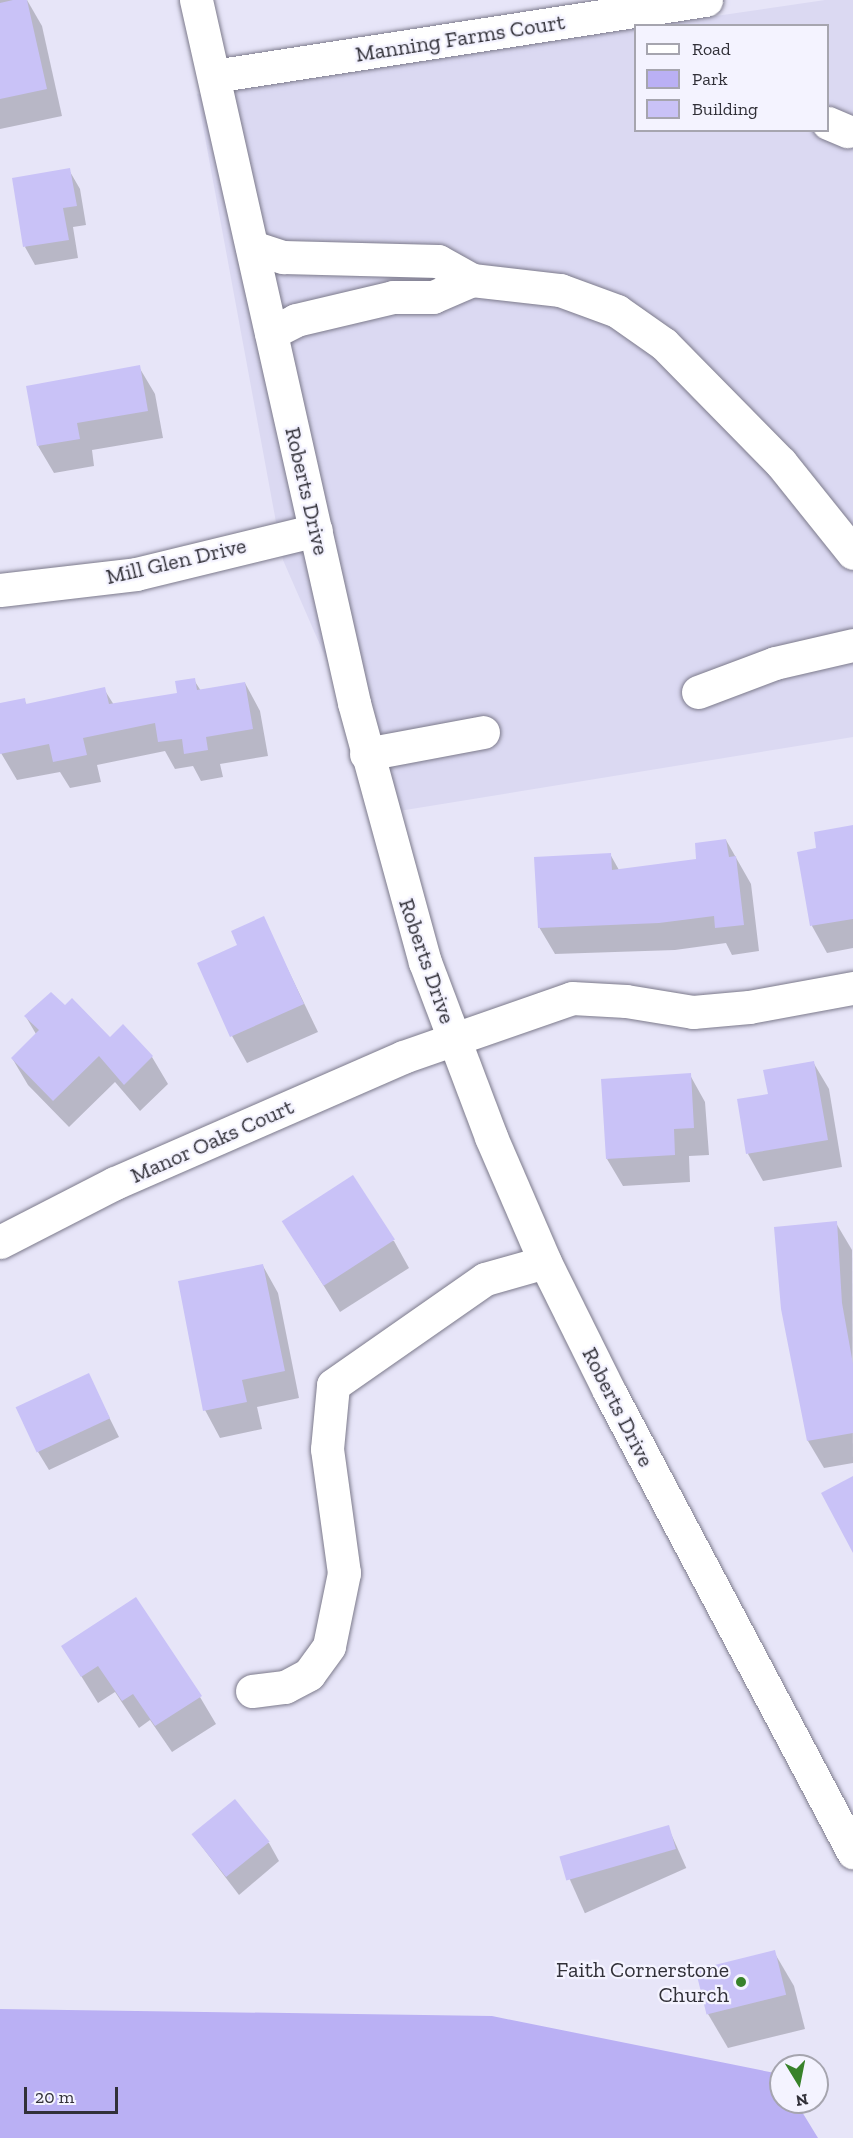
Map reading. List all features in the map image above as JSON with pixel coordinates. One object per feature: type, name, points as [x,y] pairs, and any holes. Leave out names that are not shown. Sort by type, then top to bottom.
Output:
[{"type":"street","name":"Roberts Drive","points":[[196,0],[366,754],[441,1042],[545,1262],[620,1412],[853,1852]]},
{"type":"street","name":"Manning Farms Court","points":[[214,76],[706,0]]},
{"type":"street","points":[[252,247],[283,257],[438,261],[472,280],[560,290],[617,311],[664,344],[781,463],[853,553]]},
{"type":"street","points":[[271,333],[296,320],[393,297],[433,297],[472,280]]},
{"type":"street","name":"Mill Glen Drive","points":[[0,590],[136,574],[316,530]]},
{"type":"street","points":[[698,692],[775,663],[853,645]]},
{"type":"street","points":[[366,754],[483,732]]},
{"type":"street","name":"Manor Oaks Court","points":[[0,1242],[115,1183],[441,1042],[572,998],[626,1000],[693,1012],[749,1007],[853,988]]},
{"type":"street","points":[[252,1691],[285,1688],[309,1674],[329,1646],[344,1573],[327,1449],[333,1385],[485,1279],[545,1262]]},
{"type":"shaded area","points":[[825,0],[853,0],[853,737],[393,812],[283,560],[197,94],[634,28],[634,132],[829,132],[829,24],[661,24]]},
{"type":"green space","points":[[0,2009],[492,2016],[769,2072],[769,2114],[803,2114],[818,2138],[0,2138]]},
{"type":"building","points":[[27,0],[47,89],[0,99],[0,3]]},
{"type":"building","points":[[70,168],[77,206],[63,208],[69,240],[23,247],[12,178]]},
{"type":"building","points":[[140,365],[148,411],[77,423],[80,439],[37,446],[26,386]]},
{"type":"building","points":[[195,678],[197,690],[245,682],[253,729],[206,737],[208,750],[184,754],[182,739],[158,742],[155,723],[83,738],[87,755],[53,762],[49,744],[0,754],[0,703],[25,698],[26,704],[105,687],[109,704],[177,693],[175,681]]},
{"type":"building","points":[[853,825],[853,919],[810,926],[797,852],[816,848],[814,832]]},
{"type":"building","points":[[726,839],[729,857],[736,856],[744,925],[715,928],[714,916],[659,923],[538,928],[534,857],[611,853],[612,870],[696,859],[695,843]]},
{"type":"building","points":[[264,916],[304,1004],[230,1037],[197,963],[237,945],[231,931]]},
{"type":"building","points":[[51,992],[65,1005],[72,998],[110,1037],[123,1024],[153,1056],[124,1085],[99,1056],[53,1101],[11,1058],[39,1030],[24,1016]]},
{"type":"building","points":[[814,1061],[828,1140],[746,1154],[737,1099],[768,1094],[763,1070]]},
{"type":"building","points":[[691,1073],[694,1128],[674,1129],[675,1155],[606,1159],[601,1079]]},
{"type":"building","points":[[353,1175],[395,1240],[324,1286],[282,1221]]},
{"type":"building","points":[[837,1221],[842,1303],[853,1364],[853,1433],[807,1441],[781,1309],[774,1227]]},
{"type":"building","points":[[263,1264],[285,1371],[242,1380],[247,1402],[203,1411],[178,1281]]},
{"type":"building","points":[[89,1373],[110,1418],[37,1453],[16,1407]]},
{"type":"building","points":[[853,1476],[853,1553],[821,1493]]},
{"type":"building","points":[[136,1597],[202,1696],[155,1726],[133,1694],[122,1701],[98,1666],[81,1677],[61,1646]]},
{"type":"building","points":[[235,1799],[270,1842],[226,1877],[191,1834]]},
{"type":"building","points":[[669,1825],[676,1849],[566,1880],[559,1856]]},
{"type":"building","name":"Faith Cornerstone Church","points":[[775,1950],[786,1995],[707,2014],[695,1970]]},
{"type":"place","name":"Faith Cornerstone Church","points":[[741,1982]]}]
